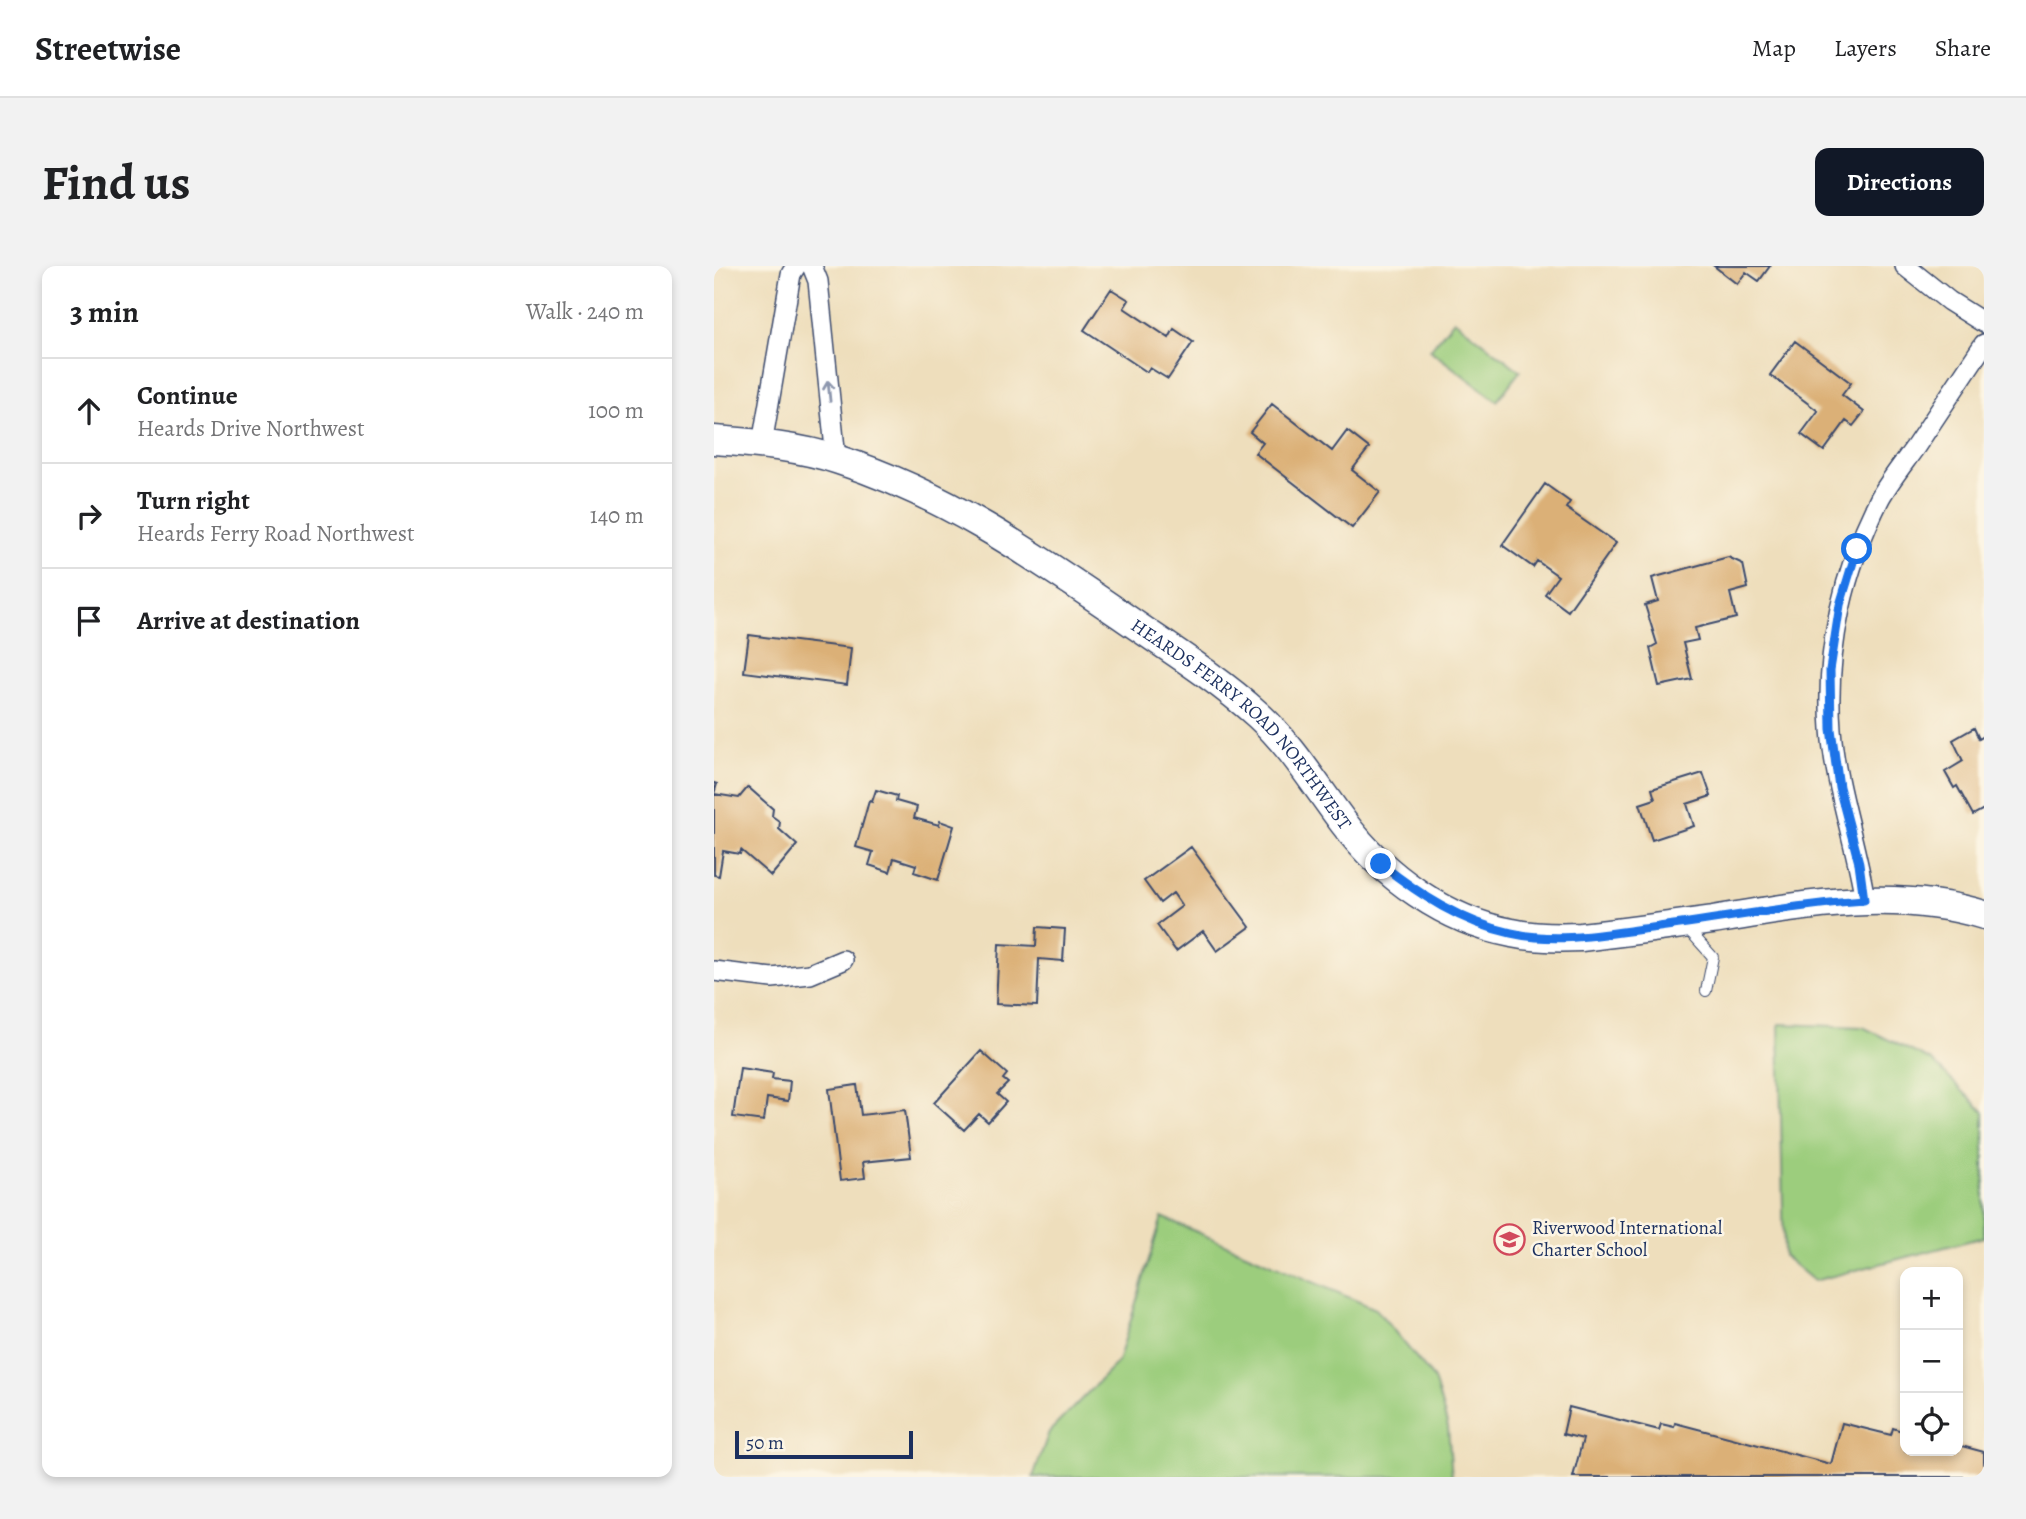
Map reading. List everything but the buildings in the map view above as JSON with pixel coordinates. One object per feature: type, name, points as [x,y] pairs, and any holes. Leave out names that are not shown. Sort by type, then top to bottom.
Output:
[{"type":"street","points":[[762,444],[790,274],[796,266]]},
{"type":"street","points":[[812,266],[818,281],[836,459]]},
{"type":"street","points":[[1905,266],[1949,301],[1984,323]]},
{"type":"street","points":[[1864,900],[1859,863],[1839,787],[1831,729],[1830,670],[1840,605],[1857,549],[1881,496],[1984,344]]},
{"type":"street","name":"HEARDS FERRY ROAD NORTHWEST","points":[[714,440],[762,444],[836,459],[885,476],[967,515],[1227,688],[1288,745],[1345,825],[1381,864],[1419,895],[1465,918],[1510,933],[1546,938],[1581,937],[1814,904],[1864,900],[1934,904],[1984,915]]},
{"type":"street","points":[[714,971],[772,978],[810,974],[843,960]]},
{"type":"lane","points":[[1683,924],[1713,957],[1706,991]]},
{"type":"green space","points":[[1454,320],[1520,371],[1497,401],[1430,350]]},
{"type":"green space","points":[[1779,1024],[1863,1027],[1932,1061],[1984,1112],[1984,1237],[1814,1281],[1784,1256]]},
{"type":"green space","points":[[1162,1217],[1376,1309],[1434,1379],[1448,1427],[1452,1477],[1033,1477],[1049,1432],[1118,1362]]},
{"type":"place","name":"Riverwood International Charter School","points":[[1509,1239]]},
{"type":"route","points":[[1381,864],[1419,895],[1465,918],[1510,933],[1546,938],[1581,937],[1814,904],[1864,900],[1859,863],[1839,787],[1831,729],[1830,670],[1840,605],[1857,549]]}]
